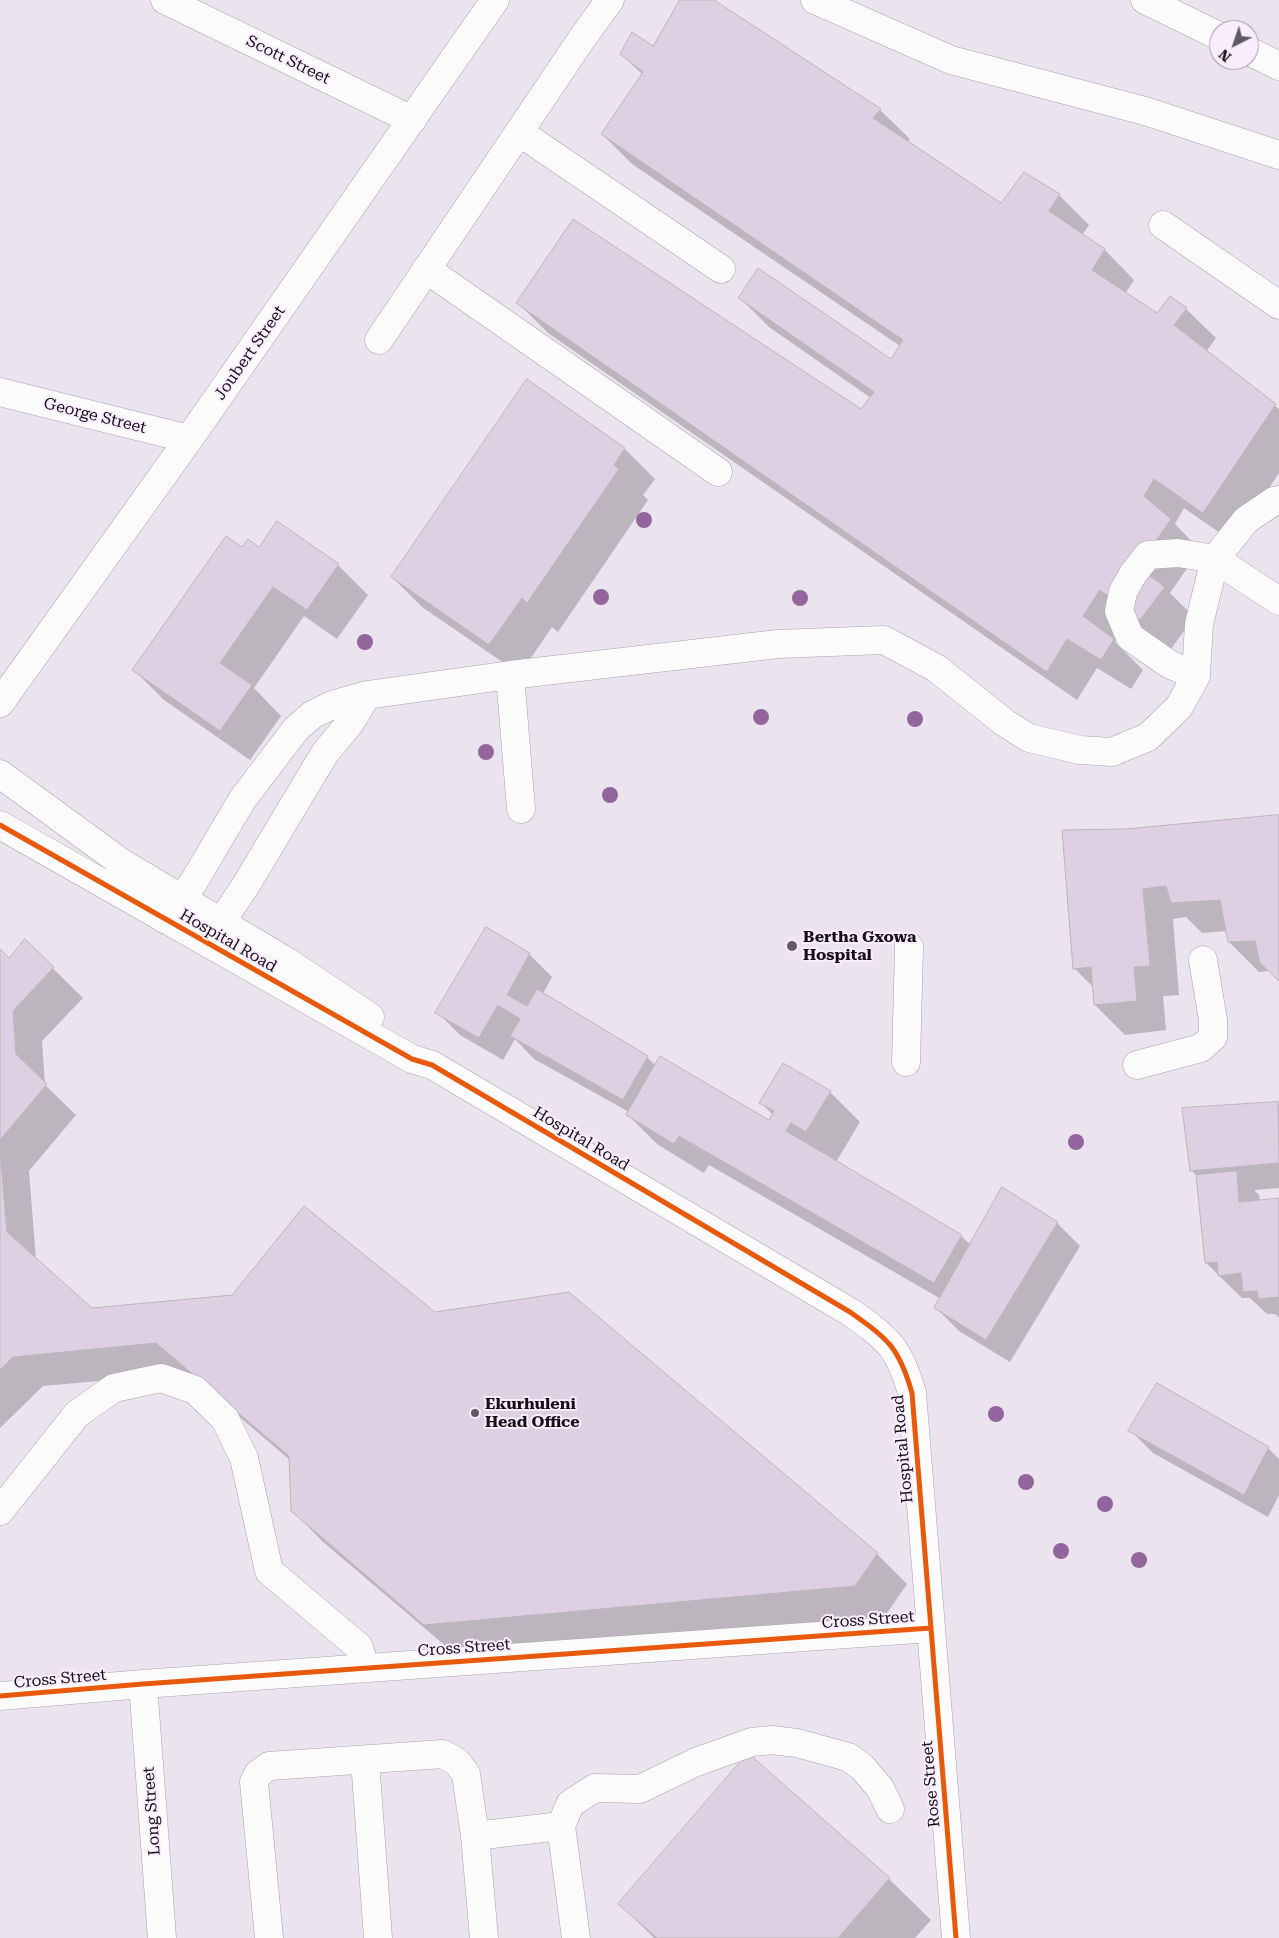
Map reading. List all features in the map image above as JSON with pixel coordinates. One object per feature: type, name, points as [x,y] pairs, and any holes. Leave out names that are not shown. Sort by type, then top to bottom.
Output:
[{"type":"street","name":"Scott Street","points":[[165,0],[412,120]]},
{"type":"street","name":"Joubert Street","points":[[0,702],[190,439],[495,0]]},
{"type":"street","points":[[379,340],[610,0]]},
{"type":"street","points":[[815,0],[951,60],[1145,111],[1279,155]]},
{"type":"street","points":[[1145,0],[1209,31]]},
{"type":"street","points":[[1259,56],[1279,66]]},
{"type":"street","points":[[519,132],[721,269]]},
{"type":"street","points":[[1163,225],[1279,305]]},
{"type":"street","points":[[426,269],[718,472]]},
{"type":"street","name":"George Street","points":[[0,392],[190,439]]},
{"type":"street","points":[[174,909],[242,800],[296,729],[312,715],[332,705],[367,695],[510,675],[778,644],[884,640],[936,668],[1005,723],[1029,738],[1080,750],[1112,752],[1148,737],[1179,707],[1196,676],[1199,624],[1215,559],[1246,520],[1277,493]]},
{"type":"street","points":[[1196,676],[1169,664],[1130,637],[1119,611],[1123,592],[1133,574],[1148,554],[1178,553],[1215,559],[1279,601]]},
{"type":"street","points":[[510,675],[522,809]]},
{"type":"street","points":[[214,933],[251,877],[325,753],[350,723],[367,695]]},
{"type":"street","name":"Hospital Road","points":[[0,774],[122,863],[174,909]]},
{"type":"street","name":"Hospital Road","points":[[0,825],[174,909],[412,1059],[432,1065],[850,1312],[888,1342],[904,1368],[912,1394],[931,1628]]},
{"type":"street","points":[[906,1062],[909,946]]},
{"type":"street","points":[[1137,1065],[1200,1048],[1213,1037],[1213,1020],[1203,960]]},
{"type":"street","points":[[0,1511],[76,1414],[114,1388],[161,1378],[195,1390],[225,1419],[244,1458],[269,1571],[360,1647],[366,1668]]},
{"type":"street","name":"Cross Street","points":[[0,1696],[143,1684],[931,1628]]},
{"type":"street","name":"Rose Street","points":[[931,1628],[956,1938]]},
{"type":"street","name":"Long Street","points":[[143,1684],[162,1938]]},
{"type":"street","points":[[576,1938],[561,1826],[570,1804],[595,1788],[640,1789],[696,1762],[752,1742],[772,1740],[798,1743],[848,1757],[862,1767],[880,1788],[890,1809]]},
{"type":"street","points":[[268,1938],[254,1782],[258,1774],[268,1766],[443,1754],[457,1762],[466,1774],[476,1836],[484,1938]]},
{"type":"street","points":[[365,1760],[378,1938]]},
{"type":"street","points":[[476,1836],[561,1826]]},
{"type":"building","points":[[680,0],[714,0],[881,109],[873,118],[1001,203],[1024,172],[1060,194],[1049,211],[1105,249],[1092,270],[1157,313],[1170,296],[1187,308],[1174,325],[1276,404],[1203,513],[1154,479],[1144,496],[1171,519],[1138,567],[1165,587],[1140,620],[1100,590],[1083,616],[1114,639],[1101,660],[1067,639],[1047,672],[516,303],[573,219],[861,409],[874,392],[738,298],[758,268],[891,359],[903,340],[601,134],[643,72],[620,54],[632,32],[653,46]]},
{"type":"building","points":[[527,379],[625,448],[614,465],[619,469],[527,603],[522,598],[489,645],[391,577]]},
{"type":"building","points":[[277,521],[339,564],[307,610],[273,587],[220,663],[252,685],[220,731],[132,670],[226,536],[242,547],[248,539],[259,547]]},
{"type":"building","points":[[1279,815],[1279,981],[1260,963],[1255,941],[1228,942],[1220,900],[1171,903],[1166,886],[1143,889],[1150,966],[1134,967],[1137,1001],[1094,1005],[1091,967],[1073,969],[1062,830],[1126,829]]},
{"type":"building","points":[[486,927],[530,953],[507,995],[527,1006],[537,989],[648,1056],[623,1100],[510,1036],[520,1019],[498,1005],[479,1038],[435,1013]]},
{"type":"building","points":[[25,939],[54,967],[13,1011],[16,1054],[47,1084],[0,1140],[0,949],[9,958]]},
{"type":"building","points":[[660,1056],[769,1120],[774,1111],[759,1103],[783,1063],[831,1091],[806,1132],[791,1123],[786,1131],[962,1235],[934,1283],[679,1136],[674,1144],[626,1115]]},
{"type":"building","points":[[1278,1102],[1279,1163],[1190,1171],[1182,1108]]},
{"type":"building","name":"Ekurhuleni Head Office","points":[[0,1150],[7,1232],[92,1308],[232,1295],[304,1206],[435,1312],[569,1292],[878,1553],[855,1586],[424,1625],[291,1511],[289,1456],[156,1343],[13,1357],[0,1370]]},
{"type":"building","points":[[1237,1171],[1239,1202],[1279,1198],[1279,1297],[1258,1299],[1257,1291],[1243,1292],[1241,1273],[1218,1276],[1217,1262],[1205,1263],[1196,1175]]},
{"type":"building","points":[[1002,1187],[1058,1222],[986,1340],[934,1308]]},
{"type":"building","points":[[1157,1383],[1269,1447],[1244,1495],[1128,1431]]},
{"type":"building","points":[[748,1753],[890,1878],[838,1938],[657,1938],[618,1904]]},
{"type":"cycle path","points":[[0,825],[412,1059],[432,1065],[850,1312],[883,1337],[890,1345],[897,1354],[912,1393],[956,1938]]},
{"type":"cycle path","points":[[0,1696],[143,1684],[931,1628]]},
{"type":"place","name":"Bertha Gxowa Hospital","points":[[792,946]]},
{"type":"place","name":"Ekurhuleni Head Office","points":[[475,1413]]}]
